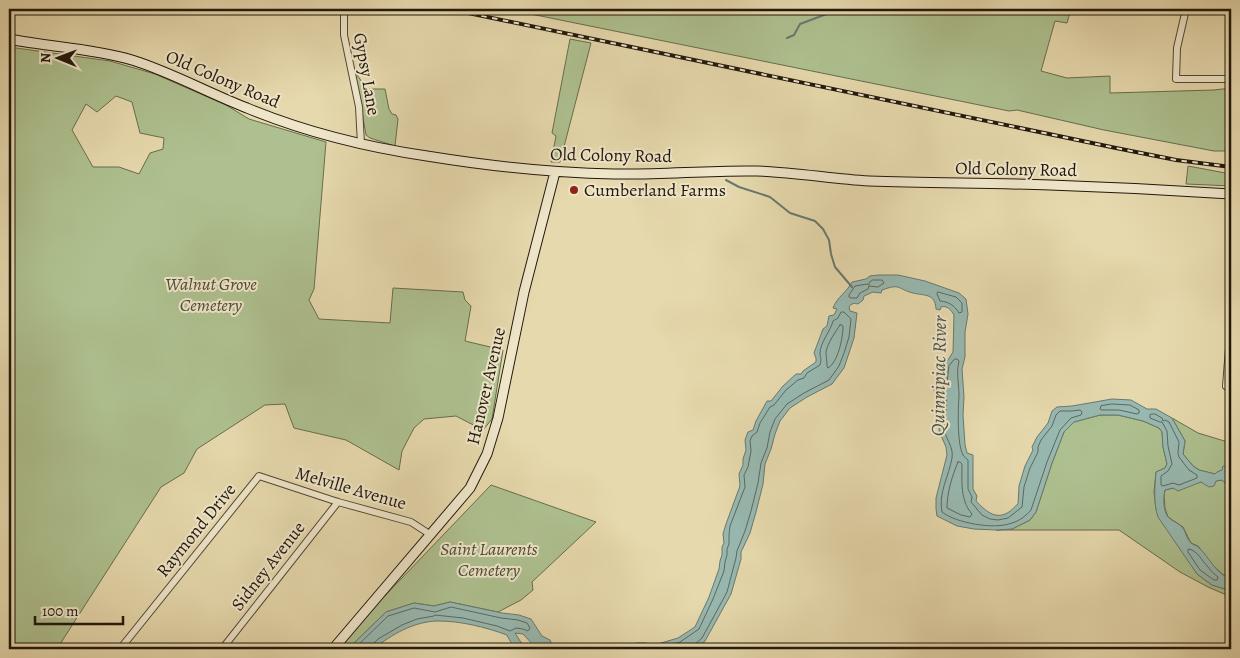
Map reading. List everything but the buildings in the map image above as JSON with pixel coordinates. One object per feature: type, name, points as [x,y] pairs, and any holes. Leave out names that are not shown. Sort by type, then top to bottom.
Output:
[{"type":"main road","name":"Old Colony Road","points":[[9,39],[97,51],[134,61],[269,117],[362,144],[446,159],[555,172],[636,174],[719,171],[763,172],[865,181],[1055,185],[1231,194]]},
{"type":"main road","name":"Hanover Avenue","points":[[333,649],[470,488],[487,454],[498,418],[524,292],[555,172]]},
{"type":"street","name":"Gypsy Lane","points":[[344,9],[344,35],[359,108],[362,144]]},
{"type":"street","points":[[1186,9],[1177,48],[1176,79],[1231,79]]},
{"type":"street","points":[[1226,386],[1231,323]]},
{"type":"street","name":"Melville Avenue","points":[[259,476],[338,502],[410,522],[432,534]]},
{"type":"street","name":"Raymond Drive","points":[[120,649],[259,476]]},
{"type":"street","name":"Sidney Avenue","points":[[222,649],[338,502]]},
{"type":"green space","points":[[506,9],[1071,9],[1067,23],[1055,21],[1041,71],[1067,78],[1110,76],[1110,93],[1231,88],[1231,151],[1214,151],[1104,130],[1017,110],[1009,111]]},
{"type":"green space","points":[[570,39],[591,43],[560,162],[551,162],[556,136],[552,133]]},
{"type":"green space","name":"Walnut Grove Cemetery","points":[[9,47],[110,61],[155,74],[226,105],[249,119],[326,142],[314,289],[309,300],[319,319],[390,323],[393,288],[463,292],[465,300],[471,306],[465,341],[503,350],[492,419],[483,430],[456,416],[424,419],[414,428],[402,451],[399,470],[346,440],[294,428],[285,404],[265,405],[197,449],[184,473],[161,487],[58,649],[9,649]],"holes":[[[116,96],[132,102],[140,133],[164,138],[163,149],[150,153],[139,174],[119,167],[93,167],[72,130],[86,104],[97,112]]]},
{"type":"green space","points":[[355,72],[367,89],[385,89],[389,109],[398,119],[395,146],[366,135]]},
{"type":"green space","points":[[1188,166],[1231,174],[1231,186],[1186,184]]},
{"type":"green space","points":[[1100,415],[1118,415],[1143,421],[1159,428],[1162,432],[1167,464],[1165,468],[1156,472],[1154,492],[1156,509],[1197,574],[1212,585],[1231,591],[1231,597],[1180,572],[1119,530],[996,530],[1012,529],[1030,520],[1036,512],[1064,432],[1074,422]]},
{"type":"green space","points":[[1172,418],[1198,433],[1231,443],[1229,467],[1215,474],[1199,470],[1193,466],[1183,454],[1185,441]]},
{"type":"green space","points":[[1220,480],[1231,483],[1231,579],[1212,565],[1198,546],[1191,543],[1183,527],[1168,517],[1165,508],[1165,490]]},
{"type":"green space","name":"Saint Laurents Cemetery","points":[[491,485],[596,522],[532,582],[533,590],[521,600],[498,612],[450,602],[434,606],[414,603],[386,612],[348,649],[339,649],[380,601]]},
{"type":"water","points":[[878,275],[898,275],[925,281],[959,293],[966,299],[968,314],[965,332],[965,357],[962,369],[965,445],[967,453],[973,455],[973,489],[977,496],[976,501],[983,508],[995,515],[999,515],[1009,512],[1018,504],[1019,486],[1025,466],[1033,450],[1032,447],[1048,423],[1052,411],[1057,407],[1112,399],[1131,400],[1147,409],[1156,409],[1172,418],[1185,441],[1183,454],[1199,470],[1215,474],[1222,470],[1223,466],[1229,467],[1231,464],[1231,483],[1225,483],[1222,480],[1216,481],[1214,486],[1209,487],[1201,482],[1178,491],[1173,488],[1165,490],[1164,500],[1165,511],[1168,517],[1183,528],[1189,541],[1202,551],[1225,577],[1231,579],[1231,591],[1212,585],[1197,574],[1158,517],[1155,500],[1156,472],[1165,468],[1167,464],[1162,432],[1159,428],[1143,421],[1118,415],[1100,415],[1074,422],[1064,432],[1036,512],[1030,520],[1012,529],[974,529],[957,526],[937,516],[936,498],[947,455],[946,447],[939,431],[941,396],[934,389],[943,381],[944,364],[953,352],[954,315],[947,307],[941,307],[940,310],[936,309],[934,300],[929,296],[893,287],[882,290],[881,293],[873,292],[864,296],[863,300],[858,304],[853,304],[849,307],[850,311],[857,313],[854,338],[844,368],[832,384],[790,408],[780,421],[765,464],[763,484],[756,512],[750,533],[741,552],[741,559],[731,594],[705,641],[696,649],[629,649],[636,643],[646,643],[653,647],[678,638],[695,627],[719,569],[724,543],[723,534],[740,486],[739,474],[743,465],[746,450],[745,440],[748,432],[753,430],[767,401],[771,401],[796,374],[801,374],[816,362],[814,353],[823,329],[827,326],[829,316],[834,315],[837,309],[833,308],[835,304],[852,282]]},
{"type":"water","points":[[450,602],[531,619],[542,636],[550,640],[554,649],[537,649],[523,634],[515,633],[522,644],[531,649],[522,649],[511,643],[507,635],[490,629],[464,623],[438,621],[412,626],[374,649],[348,649],[386,612],[414,603],[434,606]]},
{"type":"waterway","points":[[787,38],[794,35],[800,24],[840,9]]},
{"type":"waterway","points":[[726,180],[739,187],[770,197],[790,213],[815,221],[823,229],[829,240],[835,267],[852,287]]},
{"type":"railway","points":[[449,9],[1116,148],[1176,160],[1231,167]]},
{"type":"place","name":"Cumberland Farms","points":[[574,190]]},
{"type":"water label","name":"Quinnipiac River","points":[[938,376]]}]
